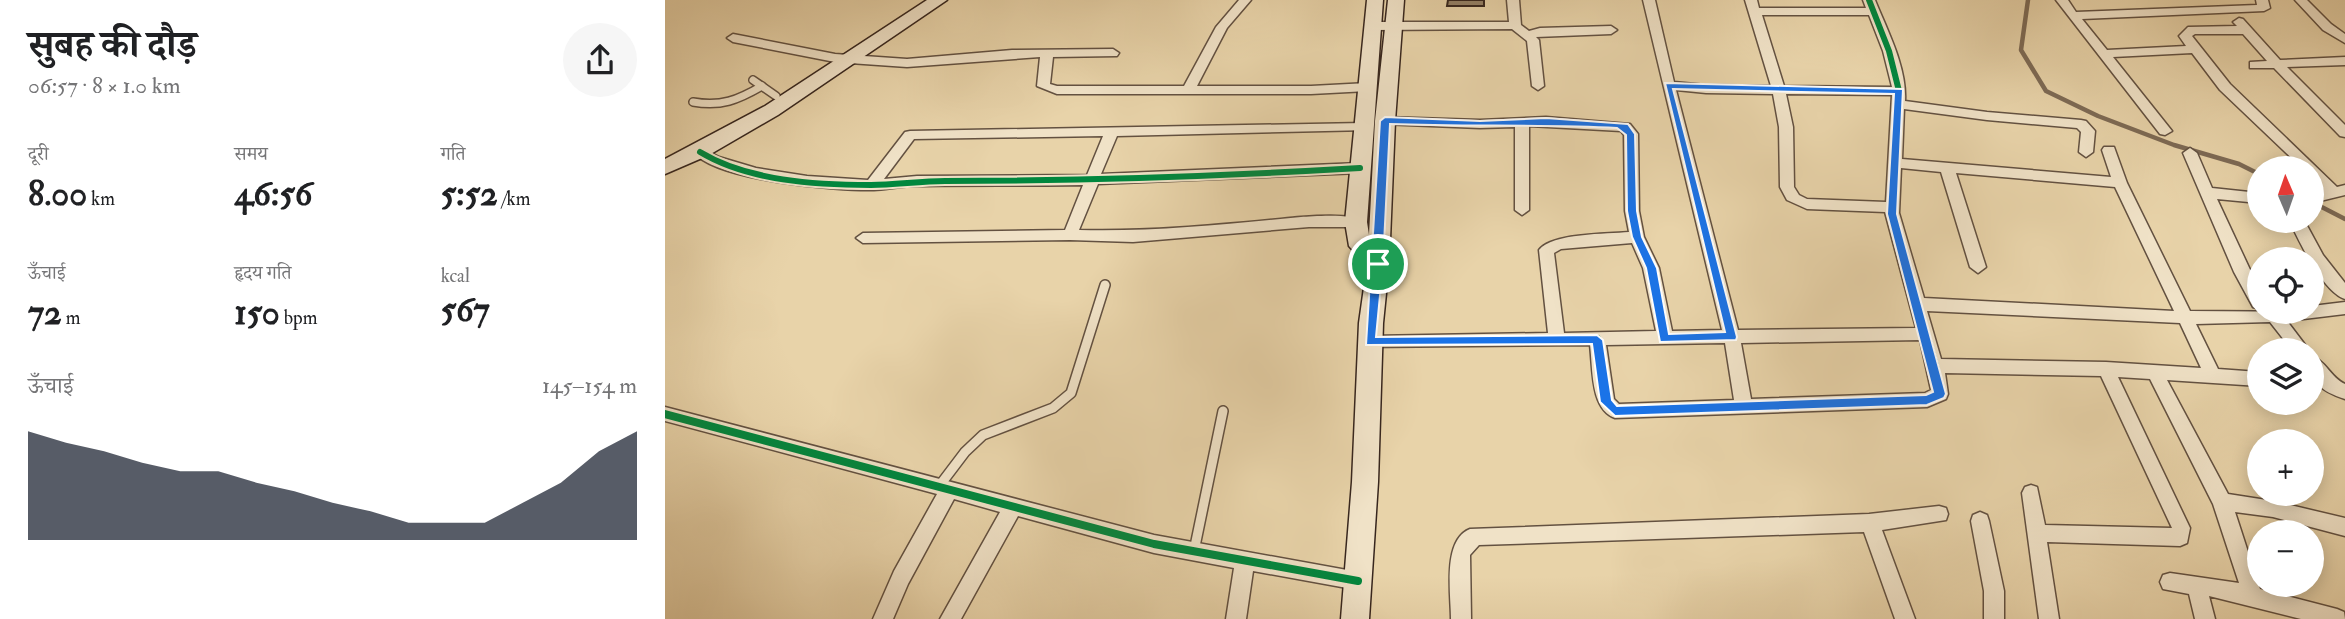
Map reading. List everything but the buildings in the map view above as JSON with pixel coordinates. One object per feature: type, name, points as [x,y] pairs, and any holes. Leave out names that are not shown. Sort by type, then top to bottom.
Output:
[{"type":"main road","points":[[665,167],[701,152],[774,111],[923,0]]},
{"type":"main road","points":[[665,154],[692,145],[769,91],[841,59],[939,0]]},
{"type":"main road","points":[[1375,0],[1356,222],[1360,246],[1378,264]]},
{"type":"main road","points":[[1355,619],[1370,342],[1396,0]]},
{"type":"street","points":[[1188,90],[1222,27],[1245,0]]},
{"type":"street","points":[[1513,0],[1515,26]]},
{"type":"street","points":[[1649,0],[1731,337],[1744,407]]},
{"type":"street","points":[[2062,0],[2165,131]]},
{"type":"street","points":[[2073,16],[2264,8],[2263,0]]},
{"type":"street","points":[[2301,0],[2327,27],[2345,39]]},
{"type":"street","points":[[1597,340],[1606,402],[1615,411],[1933,400],[1940,394],[1891,207],[1900,97],[1889,51],[1871,6],[1753,6],[1779,90],[1786,127],[1787,187],[1795,201],[1807,204],[1891,207]]},
{"type":"street","points":[[2228,9],[2244,30],[2345,133]]},
{"type":"street","points":[[1373,26],[1472,23],[1515,26],[1533,40],[1538,86]]},
{"type":"street","points":[[1529,36],[1541,32],[1611,30]]},
{"type":"street","points":[[2244,30],[2187,31],[2185,36],[2225,87],[2297,156]]},
{"type":"street","points":[[733,38],[841,59],[907,63],[1012,54],[1113,53]]},
{"type":"street","points":[[2104,54],[2195,49]]},
{"type":"street","points":[[1047,54],[1043,86],[1057,90],[1311,90],[1368,87]]},
{"type":"street","points":[[2254,65],[2345,61]]},
{"type":"street","points":[[1668,85],[1900,97],[1987,117],[2081,124],[2088,131],[2086,152]]},
{"type":"street","points":[[1385,121],[1617,125],[1629,130],[1632,211],[1637,237],[1651,268],[1665,338]]},
{"type":"street","points":[[1522,123],[1522,210]]},
{"type":"street","points":[[871,185],[909,135],[1364,127]]},
{"type":"street","points":[[1070,235],[1112,131]]},
{"type":"street","points":[[2109,150],[2120,183],[2213,376]]},
{"type":"street","points":[[701,152],[711,161],[769,175],[871,185],[914,181],[1090,181],[1360,168]]},
{"type":"street","points":[[2190,153],[2247,280]]},
{"type":"street","points":[[1895,163],[2120,183]]},
{"type":"street","points":[[1947,168],[1978,267]]},
{"type":"street","points":[[2324,179],[2339,191]]},
{"type":"street","points":[[2210,193],[2247,197]]},
{"type":"street","points":[[863,239],[1070,235],[1133,237],[1309,222],[1356,222]]},
{"type":"street","points":[[2302,233],[2313,255],[2345,293]]},
{"type":"street","points":[[1557,340],[1546,250],[1559,244],[1637,237]]},
{"type":"street","points":[[1916,304],[2184,318],[2247,313]]},
{"type":"street","points":[[2324,309],[2345,308]]},
{"type":"street","points":[[2277,324],[2290,338]]},
{"type":"street","points":[[1370,342],[1924,334]]},
{"type":"street","points":[[1934,366],[2106,369],[2247,378]]},
{"type":"street","points":[[2036,533],[2180,537],[2181,528],[2106,369]]},
{"type":"street","points":[[2155,373],[2222,502],[2247,578]]},
{"type":"street","points":[[2324,375],[2337,389]]},
{"type":"street","points":[[665,414],[1154,544],[1358,581]]},
{"type":"street","points":[[883,619],[945,487]]},
{"type":"street","points":[[2031,493],[2049,619]]},
{"type":"street","points":[[2222,502],[2273,509],[2345,527]]},
{"type":"street","points":[[950,619],[1014,505]]},
{"type":"street","points":[[1461,619],[1460,553],[1471,538],[1479,536],[1869,523],[1939,514]]},
{"type":"street","points":[[1980,521],[1994,591],[1994,619]]},
{"type":"street","points":[[1869,523],[1880,545],[1905,619]]},
{"type":"street","points":[[1235,619],[1245,560]]},
{"type":"street","points":[[2170,582],[2247,595]]},
{"type":"street","points":[[2197,585],[2205,619]]},
{"type":"street","points":[[2257,597],[2337,619]]},
{"type":"lane","points":[[753,80],[769,91]]},
{"type":"lane","points":[[693,102],[713,106],[729,105],[769,91]]},
{"type":"lane","points":[[945,487],[982,436],[1005,424],[1064,403],[1071,393],[1105,285]]},
{"type":"lane","points":[[1194,551],[1223,411]]},
{"type":"waterway","points":[[2028,0],[2021,50],[2046,91],[2098,116],[2174,145],[2247,168]]},
{"type":"waterway","points":[[2324,208],[2345,219]]},
{"type":"cycle path","points":[[1597,339],[1606,402],[1615,411],[1927,400],[1940,394],[1935,366],[1892,213],[1899,91],[1889,51],[1869,0]]},
{"type":"cycle path","points":[[700,152],[714,160],[756,173],[871,185],[917,181],[1142,178],[1360,168]]},
{"type":"cycle path","points":[[665,414],[1154,544],[1358,581]]},
{"type":"route","points":[[1668,85],[1706,89],[1899,91],[1891,207],[1940,394],[1933,400],[1615,411],[1606,402],[1597,340],[1370,342],[1378,264],[1385,121],[1455,121],[1480,124],[1546,121],[1617,125],[1625,127],[1631,134],[1632,211],[1637,237],[1651,268],[1665,338],[1731,337],[1668,85]]}]
